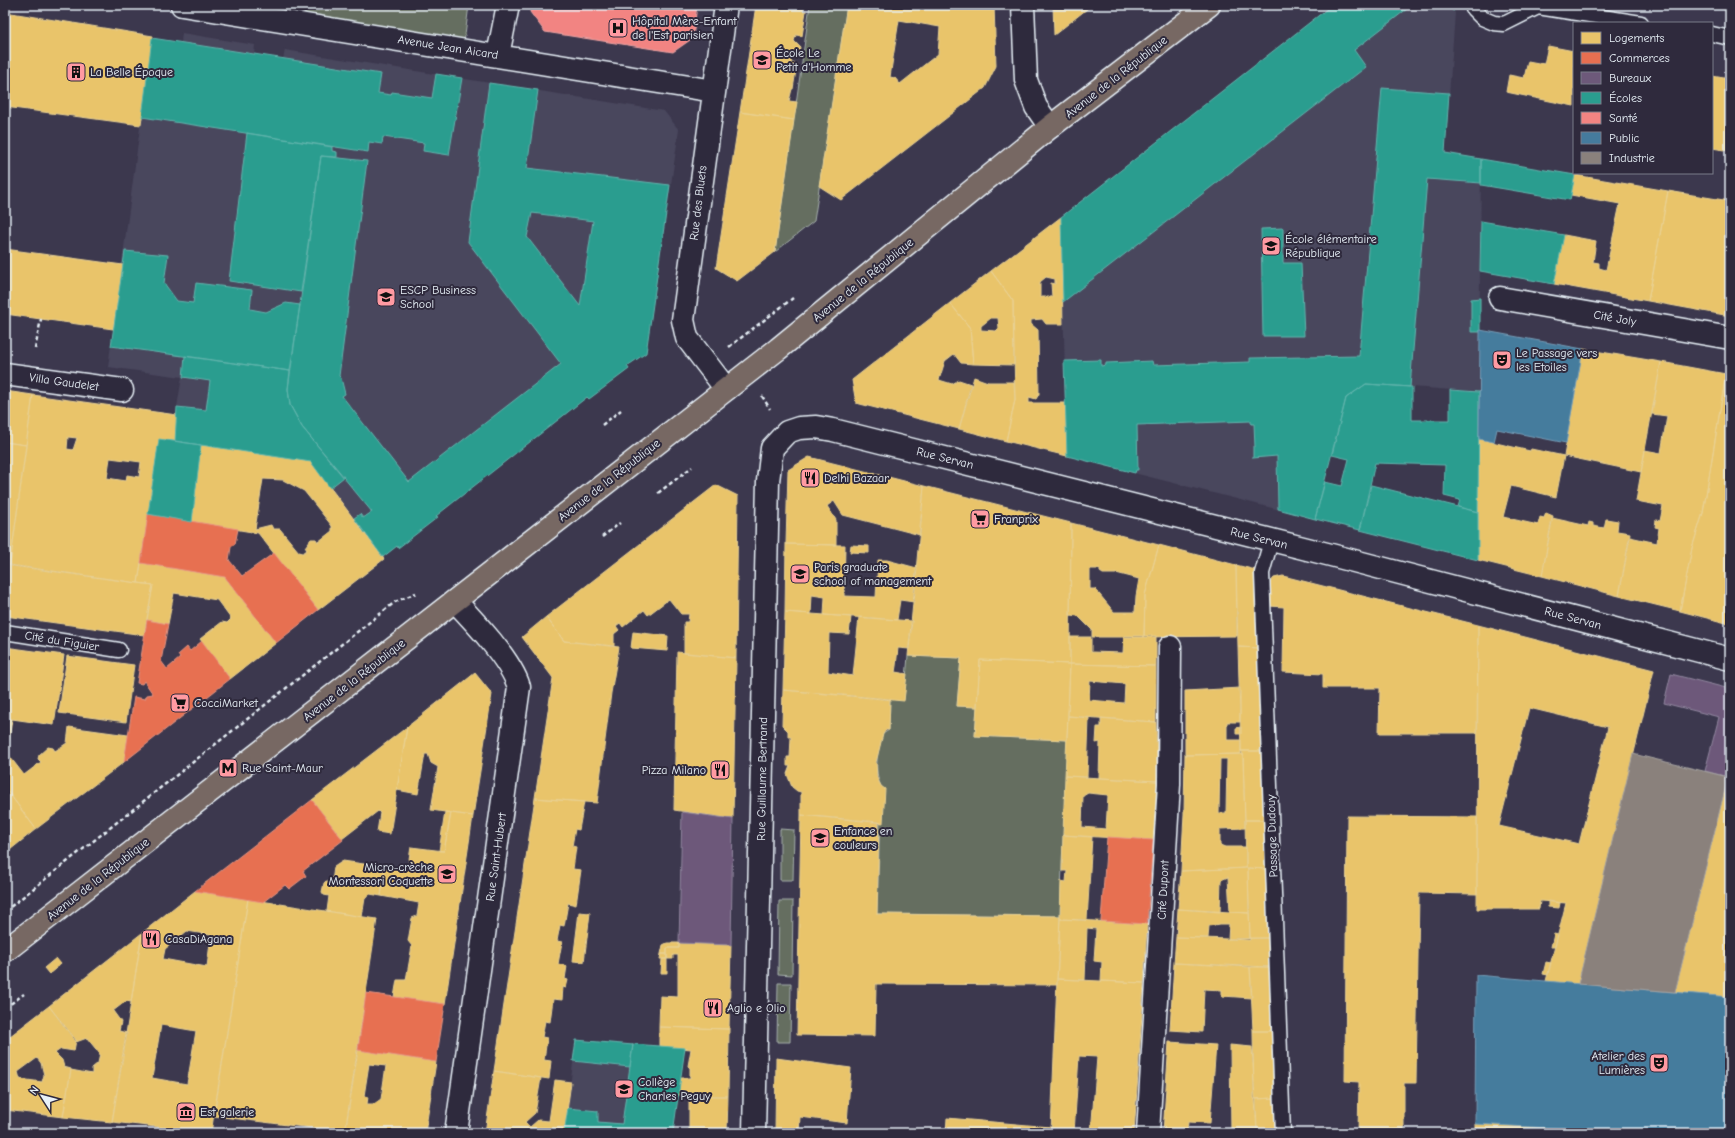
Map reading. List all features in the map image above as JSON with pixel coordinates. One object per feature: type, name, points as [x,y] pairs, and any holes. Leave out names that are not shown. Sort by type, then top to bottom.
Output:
[{"type":"main road","name":"Avenue de la République","points":[[5,951],[797,334],[1050,127],[1209,5]]},
{"type":"street","name":"Avenue Jean Aicard","points":[[182,5],[714,91]]},
{"type":"street","points":[[498,55],[508,5]]},
{"type":"street","name":"Rue des Bluets","points":[[726,5],[683,320],[687,338],[726,388]]},
{"type":"street","points":[[1023,5],[1026,80],[1036,107],[1050,127]]},
{"type":"street","name":"Cité Joly","points":[[1500,298],[1730,338]]},
{"type":"street","name":"Villa Gaudelet","points":[[5,374],[122,390]]},
{"type":"street","name":"Rue Servan","points":[[787,432],[799,428],[816,427],[833,430],[1730,659]]},
{"type":"street","name":"Rue Guillaume Bertrand","points":[[754,1133],[768,481],[772,448],[787,432]]},
{"type":"street","name":"Rue Saint-Hubert","points":[[456,601],[475,622],[511,668],[519,687],[519,698],[456,1133]]},
{"type":"street","name":"Cité Dupont","points":[[1148,1133],[1169,784],[1170,647]]},
{"type":"lane","points":[[1473,9],[1482,18],[1494,23],[1504,24],[1538,7],[1635,22]]},
{"type":"lane","points":[[1713,34],[1730,38]]},
{"type":"lane","name":"Passage Dudouy","points":[[1271,541],[1262,573],[1283,1133]]},
{"type":"lane","name":"Cité du Figuier","points":[[5,632],[119,650]]},
{"type":"path","points":[[35,350],[41,319]]},
{"type":"path","points":[[602,425],[621,410]]},
{"type":"path","points":[[658,493],[692,467]]},
{"type":"path","points":[[602,537],[620,523]]},
{"type":"path","points":[[5,911],[395,602],[421,591]]},
{"type":"path","points":[[5,1008],[24,994]]},
{"type":"shaded area","name":"École élémentaire République","points":[[1332,5],[1448,5],[1455,13],[1445,152],[1481,159],[1479,392],[1412,387],[1346,398],[1315,519],[1067,456],[1061,217]]},
{"type":"shaded area","name":"ESCP Business School","points":[[182,33],[255,45],[254,54],[283,59],[285,50],[664,111],[679,130],[646,353],[628,366],[629,369],[589,399],[587,397],[437,515],[438,517],[398,548],[397,546],[383,557],[311,462],[175,441],[177,407],[182,377],[108,367],[152,38],[181,42]]},
{"type":"shaded area","name":"Collège Charles Peguy","points":[[576,1040],[685,1048],[673,1133],[564,1133]]},
{"type":"green space","points":[[232,5],[469,5],[464,43]]},
{"type":"green space","points":[[810,5],[847,5],[814,221],[775,252]]},
{"type":"green space","points":[[908,656],[961,658],[957,706],[977,707],[975,736],[1067,740],[1060,916],[877,914],[881,786],[877,773],[877,760],[883,734],[889,730],[890,699],[904,700]]},
{"type":"green space","points":[[780,829],[794,830],[793,880],[780,880]]},
{"type":"green space","points":[[779,901],[793,901],[792,975],[778,974]]},
{"type":"green space","points":[[778,983],[791,983],[790,1042],[777,1042]]},
{"type":"building: Logements","points":[[756,5],[804,5],[803,11],[806,11],[802,36],[796,35],[794,41],[800,47],[799,52],[797,55],[792,56],[791,63],[797,64],[793,89],[789,101],[797,102],[794,120],[740,112]]},
{"type":"building: Logements","points":[[847,5],[994,5],[996,66],[985,88],[841,200],[819,186]],"holes":[[[899,20],[940,27],[938,54],[900,84],[895,78],[890,77]]]},
{"type":"building: Logements","points":[[1053,5],[1092,5],[1054,35]]},
{"type":"building: Logements","name":"La Belle Époque","points":[[5,12],[153,36],[141,125],[5,107]]},
{"type":"building: Logements","points":[[1548,46],[1573,51],[1573,106],[1506,92],[1509,75],[1524,78],[1528,61],[1544,64]]},
{"type":"building: Logements","points":[[1713,76],[1730,79],[1730,151],[1713,148]]},
{"type":"building: Logements","points":[[740,112],[794,120],[775,252],[737,281],[716,268]]},
{"type":"building: Logements","points":[[1575,175],[1668,191],[1648,301],[1554,284],[1564,235],[1596,241],[1593,262],[1599,263],[1599,268],[1606,270],[1620,204],[1571,195]]},
{"type":"building: Logements","points":[[1668,191],[1730,201],[1730,316],[1648,301]]},
{"type":"building: Logements","points":[[1061,217],[1063,324],[1046,324],[1042,319],[1031,320],[1031,324],[1038,330],[1039,394],[1036,399],[1029,397],[1029,403],[1065,403],[1067,456],[1006,441],[1015,400],[1013,301],[991,271]],"holes":[[[1046,277],[1055,279],[1055,284],[1051,283],[1052,297],[1040,297],[1040,282]]]},
{"type":"building: Logements","points":[[5,249],[123,265],[113,329],[5,314]]},
{"type":"building: Logements","points":[[991,271],[1013,301],[1014,365],[973,364],[970,328],[950,303]],"holes":[[[991,318],[998,318],[999,328],[996,331],[981,330],[981,326]]]},
{"type":"building: Logements","points":[[950,303],[970,328],[973,364],[961,363],[954,354],[945,361],[939,380],[952,384],[959,380],[971,384],[959,429],[856,403],[852,380]]},
{"type":"building: Logements","points":[[1583,349],[1661,362],[1641,472],[1564,456]]},
{"type":"building: Logements","points":[[1661,362],[1726,374],[1703,513],[1692,548],[1680,611],[1619,596],[1630,537],[1657,543],[1659,528],[1655,527],[1656,520],[1660,521],[1663,506],[1636,501],[1645,450],[1661,453],[1667,416],[1652,414]]},
{"type":"building: Logements","points":[[1726,374],[1730,375],[1730,624],[1680,611],[1692,548],[1703,513]]},
{"type":"building: Logements","points":[[974,377],[988,382],[1014,382],[1015,400],[1006,441],[959,429]]},
{"type":"building: Logements","points":[[5,391],[33,395],[26,445],[5,442]]},
{"type":"building: Logements","points":[[33,395],[177,415],[175,441],[159,439],[138,583],[10,565]],"holes":[[[68,437],[77,438],[73,450],[67,449]],[[110,458],[141,462],[139,477],[127,475],[126,481],[107,478]]]},
{"type":"building: Logements","points":[[1479,439],[1530,451],[1531,449],[1564,456],[1556,497],[1511,486],[1503,517],[1538,525],[1540,517],[1544,518],[1546,513],[1553,516],[1542,576],[1478,560]]},
{"type":"building: Logements","points":[[5,442],[26,445],[10,565],[5,565]]},
{"type":"building: Logements","points":[[201,445],[311,462],[384,559],[318,610],[258,533],[192,522]],"holes":[[[263,479],[283,480],[304,491],[332,526],[332,531],[318,542],[316,539],[311,539],[305,547],[307,550],[303,553],[299,552],[280,529],[273,529],[271,525],[255,529]]]},
{"type":"building: Logements","points":[[809,457],[924,486],[920,535],[843,515],[834,501],[827,506],[836,520],[836,545],[786,544],[788,470]]},
{"type":"building: Logements","points":[[716,485],[738,496],[736,658],[684,653],[684,622],[688,622],[689,614],[681,614],[669,599],[648,615],[644,610],[623,627],[620,623],[616,626],[619,630],[614,634],[614,646],[564,641],[546,617]]},
{"type":"building: Logements","points":[[924,486],[1071,523],[1070,664],[980,660],[977,707],[957,706],[961,658],[908,656]]},
{"type":"building: Logements","points":[[1552,518],[1588,526],[1589,522],[1593,523],[1593,526],[1604,528],[1606,519],[1618,521],[1617,531],[1630,533],[1619,596],[1542,576]]},
{"type":"building: Logements","points":[[1071,523],[1159,545],[1145,595],[1144,637],[1092,637],[1092,630],[1078,616],[1070,615]],"holes":[[[1090,569],[1100,569],[1100,572],[1103,574],[1116,573],[1139,579],[1135,612],[1114,612],[1095,589],[1090,589]]]},
{"type":"building: Logements","points":[[786,544],[845,545],[844,596],[876,597],[878,560],[887,560],[917,568],[914,602],[900,600],[897,620],[824,615],[825,597],[812,595],[811,614],[785,612]]},
{"type":"building: Logements","points":[[851,545],[869,546],[869,553],[850,552]]},
{"type":"building: Logements","points":[[1159,545],[1236,565],[1237,636],[1144,637],[1145,595]]},
{"type":"building: Logements","points":[[141,563],[225,577],[276,643],[230,679],[200,639],[222,622],[227,623],[231,619],[217,600],[174,593],[168,624],[147,620],[153,585],[138,583]]},
{"type":"building: Logements","points":[[5,565],[153,585],[144,635],[5,616]]},
{"type":"building: Logements","points":[[1236,565],[1256,570],[1259,648],[1238,647]]},
{"type":"building: Logements","points":[[1283,576],[1478,625],[1477,733],[1379,733],[1380,688],[1323,688],[1323,674],[1283,672],[1284,607],[1269,606],[1268,585],[1274,578]]},
{"type":"building: Logements","points":[[785,612],[851,617],[849,634],[829,633],[828,672],[853,676],[859,617],[912,621],[909,649],[898,648],[895,672],[907,674],[904,701],[783,690]]},
{"type":"building: Logements","points":[[546,617],[564,641],[619,647],[611,693],[597,803],[535,798],[553,678],[522,637]]},
{"type":"building: Logements","points":[[1478,625],[1654,670],[1578,984],[1546,981],[1566,903],[1540,901],[1539,909],[1477,909]],"holes":[[[1529,708],[1608,727],[1579,844],[1499,826]]]},
{"type":"building: Logements","points":[[633,632],[668,636],[667,651],[631,648]]},
{"type":"building: Logements","points":[[1124,636],[1156,636],[1156,666],[1070,664],[1070,637],[1091,637],[1091,652],[1123,653]]},
{"type":"building: Logements","points":[[5,647],[64,655],[54,725],[5,718]]},
{"type":"building: Logements","points":[[1238,647],[1259,648],[1263,751],[1241,751]]},
{"type":"building: Logements","points":[[677,652],[736,658],[733,819],[674,810]]},
{"type":"building: Logements","points":[[67,656],[134,665],[126,722],[59,713]]},
{"type":"building: Logements","points":[[980,660],[1070,664],[1067,740],[975,736]]},
{"type":"building: Logements","points":[[1070,664],[1156,666],[1156,722],[1068,716]],"holes":[[[1090,681],[1125,684],[1124,703],[1089,700]]]},
{"type":"building: Logements","points":[[475,673],[492,694],[473,816],[431,810],[438,767],[431,763],[428,754],[425,754],[418,794],[397,790],[407,727]]},
{"type":"building: Logements","points":[[1240,688],[1240,722],[1227,722],[1227,740],[1241,740],[1241,754],[1185,755],[1185,691]]},
{"type":"building: Logements","points":[[783,690],[890,699],[889,730],[886,730],[883,734],[876,762],[877,778],[881,786],[885,789],[883,823],[801,815],[801,792],[792,787],[787,774],[790,766],[787,766],[787,757],[790,757],[791,737],[788,737],[788,731],[782,725]]},
{"type":"building: Logements","points":[[1068,716],[1089,718],[1087,777],[1065,776]]},
{"type":"building: Logements","points":[[5,718],[12,719],[7,753],[24,775],[41,762],[38,759],[39,755],[48,747],[53,748],[55,751],[67,743],[69,727],[128,735],[124,762],[36,829],[5,788]]},
{"type":"building: Logements","points":[[1101,718],[1156,722],[1157,781],[1099,778],[1100,742],[1096,743],[1097,727],[1101,727]]},
{"type":"building: Logements","points":[[407,727],[390,834],[377,832],[380,813],[378,811],[342,839],[312,800]]},
{"type":"building: Logements","points":[[1241,727],[1241,734],[1236,734],[1236,728]]},
{"type":"building: Logements","points":[[1241,751],[1263,751],[1265,820],[1245,820],[1243,754]]},
{"type":"building: Logements","points":[[1243,754],[1245,828],[1220,829],[1220,845],[1225,847],[1246,847],[1246,868],[1181,871],[1185,755]],"holes":[[[1220,759],[1227,759],[1226,813],[1219,813]]]},
{"type":"building: Logements","points":[[1065,776],[1157,781],[1153,840],[1063,835]],"holes":[[[1088,793],[1108,795],[1106,829],[1082,827],[1083,796]]]},
{"type":"building: Logements","points":[[1728,777],[1730,777],[1730,997],[1675,992]]},
{"type":"building: Logements","points":[[5,788],[36,829],[5,854]]},
{"type":"building: Logements","points":[[535,798],[584,802],[579,830],[575,829],[572,846],[576,847],[573,869],[581,870],[576,905],[568,903],[564,926],[560,925],[557,941],[562,942],[558,964],[567,966],[565,979],[568,980],[566,988],[563,987],[562,1000],[553,999],[550,1022],[545,1021],[542,1037],[547,1038],[544,1060],[551,1061],[549,1079],[494,1071]]},
{"type":"building: Logements","points":[[445,812],[451,813],[444,851],[439,851]]},
{"type":"building: Logements","points":[[451,813],[473,816],[445,1004],[394,997],[397,980],[406,980],[412,946],[408,941],[412,918],[417,916],[419,903],[381,896],[385,867],[407,871],[411,847],[444,851]]},
{"type":"building: Logements","points":[[801,815],[879,822],[877,914],[1060,916],[1057,985],[876,984],[875,1036],[797,1035]]},
{"type":"building: Logements","points":[[1347,816],[1477,817],[1477,894],[1419,893],[1416,1083],[1404,1083],[1404,1133],[1358,1133],[1359,1082],[1345,1081]]},
{"type":"building: Logements","points":[[1245,820],[1265,820],[1267,869],[1246,868]]},
{"type":"building: Logements","points":[[1063,835],[1092,837],[1087,920],[1060,919],[1061,881],[1066,882],[1067,871],[1062,871]]},
{"type":"building: Logements","points":[[343,861],[385,867],[381,896],[370,894],[365,898],[362,917],[327,911],[329,896],[324,895],[322,892],[324,883],[326,881],[332,882],[334,867]]},
{"type":"building: Logements","points":[[1248,868],[1267,869],[1269,938],[1250,938]]},
{"type":"building: Logements","points":[[1248,868],[1249,913],[1230,912],[1228,877],[1221,880],[1220,912],[1178,909],[1181,871]]},
{"type":"building: Logements","points":[[195,891],[248,899],[211,1133],[112,1122],[142,933]],"holes":[[[187,931],[211,935],[207,967],[163,959],[165,949]],[[161,1025],[196,1031],[187,1084],[152,1078]]]},
{"type":"building: Logements","points":[[248,899],[377,919],[345,1132],[214,1116]]},
{"type":"building: Logements","points":[[1548,901],[1560,903],[1559,908],[1548,907]]},
{"type":"building: Logements","points":[[1178,909],[1249,913],[1250,940],[1228,939],[1229,924],[1209,926],[1208,938],[1176,937]]},
{"type":"building: Logements","points":[[579,912],[590,913],[584,962],[573,961]]},
{"type":"building: Logements","points":[[1060,919],[1147,924],[1144,983],[1101,981],[1102,962],[1094,961],[1096,929],[1087,928],[1085,980],[1057,979]]},
{"type":"building: Logements","points":[[142,933],[131,1002],[126,1001],[113,1011],[121,1022],[119,1031],[127,1033],[112,1122],[63,1117],[71,1070],[92,1074],[92,1068],[98,1063],[100,1054],[87,1038],[76,1042],[49,1006]]},
{"type":"building: Logements","points":[[1554,934],[1558,935],[1555,947],[1551,947]]},
{"type":"building: Logements","points":[[1176,937],[1228,939],[1269,938],[1270,967],[1174,963]]},
{"type":"building: Logements","points":[[667,943],[679,943],[679,948],[667,948],[667,954],[661,954],[663,945]]},
{"type":"building: Logements","points":[[679,943],[731,945],[729,1029],[659,1027],[660,996],[678,997],[678,955],[673,955],[673,959],[667,959],[667,948],[679,948]]},
{"type":"building: Logements","points":[[661,954],[667,954],[667,959],[660,959]]},
{"type":"building: Logements","points":[[56,958],[61,964],[49,974],[44,968]]},
{"type":"building: Logements","points":[[662,959],[667,959],[667,973],[661,973]]},
{"type":"building: Logements","points":[[1546,962],[1551,963],[1548,975],[1543,974]]},
{"type":"building: Logements","points":[[1174,963],[1250,967],[1252,998],[1222,996],[1222,990],[1204,989],[1202,1032],[1170,1030]]},
{"type":"building: Logements","points":[[1250,967],[1270,967],[1273,1031],[1253,1031]]},
{"type":"building: Logements","points":[[1057,979],[1144,983],[1134,1133],[1091,1133],[1097,1057],[1079,1056],[1074,1133],[1051,1133]]},
{"type":"building: Logements","points":[[49,1006],[76,1040],[74,1051],[61,1049],[55,1053],[62,1060],[64,1067],[71,1069],[63,1117],[5,1110],[5,1040]],"holes":[[[37,1058],[41,1063],[44,1075],[42,1082],[20,1079],[18,1072]]]},
{"type":"building: Logements","points":[[659,1027],[729,1029],[728,1096],[678,1095],[681,1078],[690,1078],[690,1068],[688,1066],[691,1049],[659,1046]]},
{"type":"building: Logements","points":[[1253,1031],[1273,1031],[1275,1098],[1254,1099]]},
{"type":"building: Logements","points":[[1169,1042],[1216,1045],[1210,1123],[1188,1122],[1187,1133],[1163,1133]]},
{"type":"building: Logements","points":[[1230,1045],[1252,1047],[1257,1133],[1231,1133]]},
{"type":"building: Logements","points":[[358,1050],[436,1062],[425,1133],[345,1133]],"holes":[[[369,1064],[386,1066],[381,1099],[374,1104],[367,1104],[368,1097],[364,1096]]]},
{"type":"building: Logements","points":[[776,1058],[851,1068],[847,1123],[800,1117],[799,1133],[775,1133]]},
{"type":"building: Logements","points":[[494,1071],[541,1078],[535,1113],[525,1122],[530,1127],[538,1120],[549,1121],[555,1080],[571,1082],[564,1133],[485,1133]]},
{"type":"building: Logements","points":[[689,1096],[728,1096],[727,1133],[691,1133],[689,1130]]},
{"type":"building: Logements","points":[[1275,1098],[1277,1133],[1257,1133],[1256,1099]]},
{"type":"building: Logements","points":[[947,1118],[1051,1127],[1051,1133],[946,1133]]},
{"type":"building: Logements","points":[[1475,1124],[1642,1133],[1475,1133]]},
{"type":"building: Commerces","points":[[148,514],[238,529],[235,544],[231,547],[229,560],[242,576],[274,553],[318,610],[276,643],[225,577],[141,563]]},
{"type":"building: Commerces","points":[[147,620],[168,624],[161,661],[167,669],[180,658],[178,655],[187,647],[190,651],[202,641],[230,679],[124,762],[134,697],[145,699],[147,695],[153,694],[144,681],[142,684],[137,683]]},
{"type":"building: Commerces","points":[[312,800],[343,840],[303,871],[306,876],[289,889],[285,885],[263,902],[195,891]]},
{"type":"building: Commerces","points":[[1107,837],[1153,840],[1147,924],[1101,921]]},
{"type":"building: Commerces","points":[[366,993],[445,1004],[436,1062],[358,1050]]},
{"type":"building: Bureaux","points":[[1671,674],[1730,689],[1730,770],[1728,777],[1705,771],[1719,717],[1664,703]]},
{"type":"building: Bureaux","points":[[682,812],[733,819],[731,945],[679,943]]},
{"type":"building: Écoles","points":[[1332,5],[1412,5],[1354,50],[1366,67],[1063,302],[1061,217]]},
{"type":"building: Écoles","points":[[1448,5],[1461,5],[1453,11]]},
{"type":"building: Écoles","points":[[152,38],[381,74],[378,93],[391,95],[392,92],[432,98],[436,74],[462,78],[449,155],[423,151],[424,143],[383,137],[382,144],[369,142],[368,152],[142,117]]},
{"type":"building: Écoles","points":[[489,83],[538,90],[527,168],[670,185],[646,353],[627,366],[629,369],[589,399],[587,397],[436,516],[438,517],[398,548],[397,546],[383,557],[354,518],[360,514],[363,518],[372,512],[302,427],[290,405],[288,389],[321,156],[367,161],[339,376],[341,378],[345,394],[342,396],[409,482],[561,364],[468,242]],"holes":[[[532,213],[593,221],[580,306],[527,237]]]},
{"type":"building: Écoles","points":[[1382,88],[1449,93],[1445,153],[1481,159],[1481,183],[1427,179],[1410,387],[1366,384],[1346,398],[1315,519],[1278,509],[1277,456],[1253,458],[1253,447],[1255,447],[1254,424],[1251,424],[1251,421],[1137,425],[1138,470],[1136,470],[1135,473],[1067,456],[1064,361],[1101,360],[1101,366],[1106,365],[1106,363],[1152,361],[1153,365],[1250,362],[1250,358],[1359,356]]},
{"type":"building: Écoles","points":[[247,133],[332,147],[332,151],[337,152],[337,157],[321,156],[301,292],[229,281]]},
{"type":"building: Écoles","points":[[1481,159],[1575,175],[1570,200],[1481,185]]},
{"type":"building: Écoles","points":[[1481,221],[1564,235],[1554,284],[1480,271]]},
{"type":"building: Écoles","points":[[1283,228],[1283,263],[1301,263],[1304,336],[1263,336],[1261,229]]},
{"type":"building: Écoles","points":[[125,251],[168,255],[164,283],[177,301],[193,303],[196,283],[252,290],[250,309],[266,312],[286,303],[300,305],[290,371],[111,346]]},
{"type":"building: Écoles","points":[[1480,298],[1480,332],[1471,332],[1471,299]]},
{"type":"building: Écoles","points":[[185,356],[290,371],[288,389],[290,405],[302,427],[344,477],[330,488],[311,462],[175,441],[177,407],[206,410],[210,381],[183,377]]},
{"type":"building: Écoles","points":[[1366,384],[1412,387],[1412,420],[1450,420],[1450,390],[1479,392],[1478,512],[1458,507],[1460,500],[1444,496],[1445,465],[1375,463],[1360,530],[1315,519],[1325,482],[1342,486],[1349,459],[1332,455],[1346,398]]},
{"type":"building: Écoles","points":[[159,439],[201,445],[192,522],[148,514]]},
{"type":"building: Écoles","points":[[1371,485],[1478,512],[1478,560],[1360,530]]},
{"type":"building: Écoles","points":[[576,1040],[633,1045],[630,1067],[573,1061]]},
{"type":"building: Écoles","points":[[633,1044],[685,1048],[673,1133],[564,1133],[568,1108],[598,1111],[598,1122],[622,1124]]},
{"type":"building: Santé","name":"Hôpital Mère-Enfant de l'Est parisien","points":[[531,5],[697,5],[693,38],[673,52],[545,32],[530,12]]},
{"type":"building: Public","points":[[1480,330],[1583,349],[1566,443],[1497,429],[1494,442],[1479,439]]},
{"type":"building: Public","points":[[1476,975],[1730,997],[1730,1133],[1642,1133],[1475,1124]]},
{"type":"building: Industrie","points":[[1633,754],[1728,777],[1675,992],[1578,984]]},
{"type":"place","name":"Hôpital Mère-Enfant de l'Est parisien","points":[[618,28]]},
{"type":"place","name":"École Le Petit d'Homme","points":[[762,60]]},
{"type":"place","name":"La Belle Époque","points":[[76,72]]},
{"type":"place","name":"École élémentaire République","points":[[1271,246]]},
{"type":"place","name":"ESCP Business School","points":[[386,297]]},
{"type":"place","name":"Le Passage vers les Etoiles","points":[[1502,360]]},
{"type":"place","name":"Delhi Bazaar","points":[[810,478]]},
{"type":"place","name":"Franprix","points":[[980,519]]},
{"type":"place","name":"Paris graduate school of management","points":[[800,574]]},
{"type":"place","name":"CocciMarket","points":[[180,703]]},
{"type":"place","name":"Rue Saint-Maur","points":[[228,768]]},
{"type":"place","name":"Pizza Milano","points":[[720,770]]},
{"type":"place","name":"Enfance en couleurs","points":[[820,838]]},
{"type":"place","name":"Micro-crèche Montessori Coquette","points":[[447,874]]},
{"type":"place","name":"CasaDiAgana","points":[[151,939]]},
{"type":"place","name":"Aglio e Olio","points":[[713,1008]]},
{"type":"place","name":"Atelier des Lumières","points":[[1659,1063]]},
{"type":"place","name":"Collège Charles Peguy","points":[[624,1089]]},
{"type":"place","name":"Est galerie","points":[[186,1112]]}]
